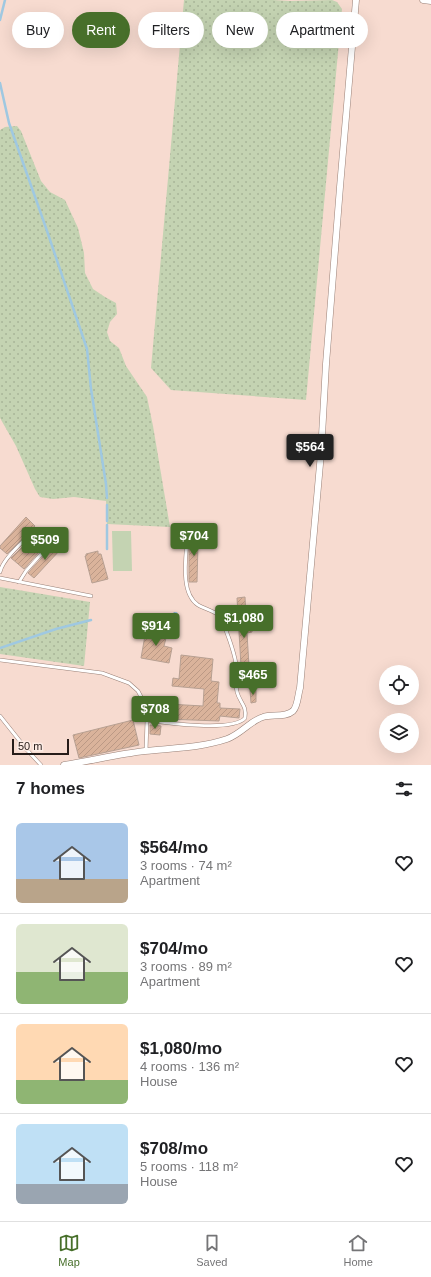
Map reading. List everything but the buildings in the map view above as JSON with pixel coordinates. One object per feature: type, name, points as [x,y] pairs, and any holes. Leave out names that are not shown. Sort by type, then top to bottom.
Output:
[{"type":"street","points":[[64,765],[116,755],[182,748],[226,739],[237,735],[258,719],[287,714],[293,711],[296,706],[300,688],[320,453],[332,280],[356,0]]},
{"type":"street","points":[[423,0],[431,1]]},
{"type":"lane","points":[[0,572],[1,568],[10,556],[35,530],[50,544],[26,571],[19,582]]},
{"type":"lane","points":[[147,720],[188,726],[207,726],[240,722],[245,718],[246,712],[237,688],[236,663],[220,616],[197,604],[189,593],[186,579],[186,539]]},
{"type":"lane","points":[[0,578],[91,596]]},
{"type":"lane","points":[[0,660],[102,673],[124,680],[134,687],[142,696],[147,708],[146,751]]},
{"type":"lane","points":[[0,716],[41,765]]},
{"type":"green space","points":[[184,0],[332,0],[337,2],[342,9],[342,12],[276,12],[276,48],[338,48],[306,400],[171,390],[151,368],[180,48],[204,48],[204,12],[183,12]]},
{"type":"green space","points":[[17,126],[21,131],[41,181],[50,192],[65,200],[78,228],[84,253],[85,273],[93,289],[116,303],[117,314],[110,322],[107,332],[110,341],[119,348],[126,366],[147,397],[170,527],[107,524],[106,501],[74,497],[53,499],[40,497],[16,446],[0,418],[0,130],[5,127]]},
{"type":"green space","points":[[112,531],[131,531],[132,571],[113,571]]},
{"type":"green space","points":[[0,587],[90,602],[84,666],[0,654]]},
{"type":"water","points":[[174,612],[177,612],[178,618],[176,624],[173,626],[170,619]]},
{"type":"waterway","points":[[0,20],[5,0]]},
{"type":"waterway","points":[[0,83],[9,123],[87,349],[91,389],[107,498]]},
{"type":"waterway","points":[[107,505],[107,521]]},
{"type":"waterway","points":[[107,525],[107,549]]},
{"type":"waterway","points":[[0,648],[56,629],[91,620]]}]
